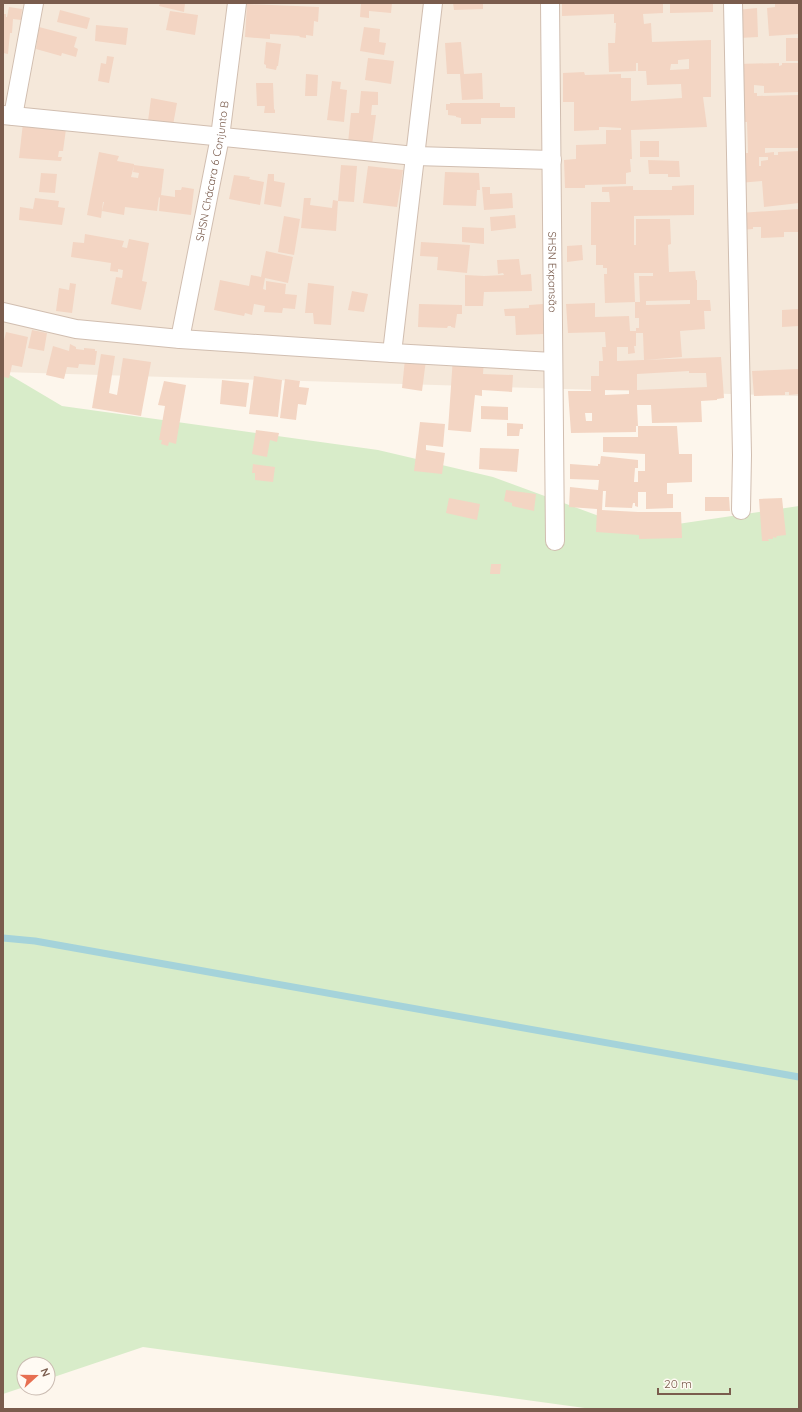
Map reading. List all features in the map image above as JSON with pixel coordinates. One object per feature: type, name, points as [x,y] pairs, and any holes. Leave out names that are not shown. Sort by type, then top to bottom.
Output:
[{"type":"street","points":[[34,3],[8,116],[415,156],[552,160]]},
{"type":"street","name":"SHSN Chácara 6 Conjunto B","points":[[180,339],[220,137],[237,3]]},
{"type":"street","points":[[392,353],[433,3]]},
{"type":"street","name":"SHSN Expansão","points":[[550,3],[555,540]]},
{"type":"street","points":[[733,3],[742,455],[741,510]]},
{"type":"street","points":[[3,312],[76,329],[180,339],[553,362]]},
{"type":"shaded area","points":[[3,3],[799,3],[799,396],[3,372]]},
{"type":"green space","points":[[3,371],[62,406],[378,450],[493,477],[637,530],[799,506],[799,1409],[592,1409],[143,1347],[56,1376],[56,1356],[16,1356],[16,1390],[3,1394]]},
{"type":"building","points":[[160,3],[185,3],[184,12],[159,6]]},
{"type":"building","points":[[361,3],[392,3],[391,13],[369,11],[369,18],[360,17]]},
{"type":"building","points":[[453,3],[483,3],[483,9],[454,10]]},
{"type":"building","points":[[562,3],[663,4],[663,13],[643,14],[644,24],[651,23],[652,42],[711,40],[711,97],[703,97],[707,127],[631,130],[631,172],[626,173],[626,184],[585,185],[585,188],[565,188],[564,160],[576,159],[576,145],[606,144],[606,130],[621,130],[621,128],[599,127],[599,130],[574,131],[574,102],[563,102],[563,73],[584,72],[585,75],[621,74],[621,78],[631,78],[631,101],[682,98],[681,84],[647,85],[646,71],[638,71],[638,63],[636,63],[636,71],[609,72],[608,43],[615,43],[616,23],[614,23],[614,14],[562,16]],"holes":[[[689,59],[689,69],[670,70],[671,64],[678,64],[678,60]]]},
{"type":"building","points":[[670,3],[713,3],[713,12],[670,13]]},
{"type":"building","points":[[775,3],[799,3],[799,34],[769,36],[767,8],[775,7]]},
{"type":"building","points":[[247,4],[319,7],[318,22],[314,21],[313,36],[306,35],[306,38],[299,37],[300,36],[270,34],[270,39],[245,37]]},
{"type":"building","points":[[9,7],[22,9],[21,20],[13,19],[8,54],[3,53],[3,14],[6,14],[7,17]]},
{"type":"building","points":[[757,8],[758,37],[739,38],[737,10]]},
{"type":"building","points":[[60,10],[90,18],[87,29],[57,22]]},
{"type":"building","points":[[170,11],[198,15],[195,35],[166,30]]},
{"type":"building","points":[[96,25],[128,28],[126,45],[95,41]]},
{"type":"building","points":[[39,27],[77,37],[74,47],[78,49],[76,57],[62,53],[61,56],[36,49]]},
{"type":"building","points":[[364,27],[380,29],[379,42],[386,43],[384,55],[360,51]]},
{"type":"building","points":[[786,38],[799,38],[799,61],[786,61]]},
{"type":"building","points":[[266,42],[281,44],[278,66],[276,70],[266,68],[266,65],[264,64]]},
{"type":"building","points":[[461,42],[464,74],[482,73],[483,99],[462,100],[460,74],[447,74],[445,43]]},
{"type":"building","points":[[107,56],[114,57],[109,83],[98,81],[101,63],[106,64]]},
{"type":"building","points":[[368,58],[394,61],[391,84],[365,80]]},
{"type":"building","points":[[779,63],[779,66],[782,65],[782,63],[799,63],[799,92],[764,93],[764,86],[754,85],[754,93],[757,93],[757,96],[798,95],[799,148],[765,148],[765,153],[774,152],[774,155],[778,155],[778,152],[799,151],[799,203],[764,207],[762,181],[739,183],[738,153],[748,153],[747,122],[736,122],[738,64]],"holes":[[[759,157],[768,157],[768,160],[761,161],[761,166],[759,166]]]},
{"type":"building","points":[[306,74],[318,75],[317,96],[305,96]]},
{"type":"building","points":[[332,81],[341,82],[340,89],[347,90],[344,122],[327,120]]},
{"type":"building","points":[[256,83],[273,83],[275,113],[264,113],[265,106],[257,106]]},
{"type":"building","points":[[361,91],[378,92],[378,105],[372,105],[371,115],[376,115],[372,145],[348,143],[351,113],[359,113]]},
{"type":"building","points":[[151,98],[177,103],[173,125],[148,121]]},
{"type":"building","points":[[500,103],[500,107],[515,107],[515,118],[481,118],[481,124],[461,124],[461,118],[448,115],[446,104]]},
{"type":"building","points":[[23,123],[66,129],[63,151],[59,151],[58,157],[62,157],[61,161],[19,158]]},
{"type":"building","points":[[640,141],[659,141],[659,157],[640,157]]},
{"type":"building","points":[[99,152],[119,156],[117,161],[164,169],[161,195],[175,197],[175,190],[181,190],[182,187],[194,189],[191,215],[159,211],[159,197],[157,211],[125,207],[124,215],[102,211],[103,202],[101,218],[87,215]],"holes":[[[134,166],[133,172],[139,173],[138,178],[131,177]]]},
{"type":"building","points":[[648,160],[679,161],[680,177],[668,177],[668,174],[649,174]]},
{"type":"building","points":[[341,165],[357,166],[354,202],[338,201]]},
{"type":"building","points":[[368,166],[403,170],[397,207],[363,203]]},
{"type":"building","points":[[445,172],[479,173],[480,190],[477,190],[476,206],[443,205]]},
{"type":"building","points":[[41,173],[57,174],[55,193],[39,192]]},
{"type":"building","points":[[268,174],[274,174],[274,181],[285,183],[281,207],[264,204]]},
{"type":"building","points":[[234,175],[250,177],[249,179],[264,182],[260,205],[229,199]]},
{"type":"building","points":[[694,185],[694,215],[634,216],[634,245],[636,245],[636,219],[670,219],[671,244],[668,245],[669,272],[695,271],[697,280],[697,300],[710,300],[711,311],[704,311],[705,329],[680,331],[682,357],[645,360],[721,357],[724,398],[701,401],[702,422],[652,423],[651,405],[637,405],[638,426],[636,426],[636,432],[571,433],[568,391],[591,391],[591,376],[599,376],[599,361],[603,361],[602,347],[606,347],[605,332],[568,333],[566,304],[595,303],[595,317],[629,316],[630,331],[636,331],[636,328],[639,328],[639,318],[635,318],[635,302],[605,303],[604,274],[607,274],[607,268],[603,268],[603,265],[596,265],[596,245],[591,245],[591,202],[610,202],[609,192],[602,192],[602,187],[633,186],[633,190],[672,190],[672,186]],"holes":[[[634,273],[653,273],[653,276],[639,276],[640,302],[635,302]],[[690,300],[690,304],[646,305],[646,301]],[[636,333],[643,333],[644,360],[617,361],[617,347],[628,347],[628,354],[635,353],[634,346],[636,346]],[[689,371],[689,373],[706,373],[707,387],[637,390],[637,374]],[[605,390],[629,390],[629,394],[605,395]],[[585,413],[592,413],[592,421],[586,421]]]},
{"type":"building","points":[[482,187],[490,187],[490,194],[512,193],[513,208],[484,210]]},
{"type":"building","points":[[35,198],[59,201],[58,207],[65,208],[62,225],[19,220],[20,207],[33,209]]},
{"type":"building","points":[[304,198],[311,198],[310,205],[332,208],[333,200],[338,201],[336,231],[301,228]]},
{"type":"building","points":[[799,209],[799,232],[784,232],[784,237],[761,238],[761,227],[741,230],[740,213]]},
{"type":"building","points":[[515,215],[516,228],[491,231],[490,217]]},
{"type":"building","points":[[284,216],[300,219],[294,255],[278,252]]},
{"type":"building","points":[[462,227],[484,228],[484,244],[462,242]]},
{"type":"building","points":[[85,234],[124,241],[122,247],[127,248],[129,239],[149,243],[142,281],[147,282],[141,310],[111,304],[116,277],[122,278],[123,270],[118,269],[118,272],[110,271],[111,263],[71,257],[73,242],[84,243]]},
{"type":"building","points":[[421,242],[470,245],[467,273],[437,270],[438,257],[420,256]]},
{"type":"building","points":[[582,245],[583,260],[567,262],[567,246]]},
{"type":"building","points":[[266,251],[293,257],[288,283],[265,278],[263,289],[266,290],[266,281],[286,284],[285,294],[297,295],[295,309],[283,308],[282,313],[264,312],[265,306],[254,304],[252,315],[245,313],[244,316],[214,310],[220,280],[249,286],[251,275],[261,277]]},
{"type":"building","points":[[519,259],[521,275],[531,274],[532,291],[484,292],[483,306],[465,306],[465,275],[504,275],[503,273],[498,274],[497,260]]},
{"type":"building","points":[[70,283],[76,284],[72,313],[56,311],[59,288],[69,290]]},
{"type":"building","points":[[308,283],[334,286],[331,325],[314,324],[313,313],[305,313]]},
{"type":"building","points":[[352,291],[368,294],[364,312],[348,310]]},
{"type":"building","points":[[419,304],[462,305],[462,314],[457,314],[455,328],[451,326],[448,326],[447,328],[418,327]]},
{"type":"building","points":[[543,304],[544,334],[516,335],[515,316],[505,316],[504,309],[529,308],[529,305]]},
{"type":"building","points":[[799,309],[799,326],[782,327],[782,310]]},
{"type":"building","points":[[32,330],[47,333],[44,351],[28,348]]},
{"type":"building","points":[[6,332],[28,337],[22,367],[12,365],[9,378],[3,377],[3,345]]},
{"type":"building","points":[[70,344],[76,347],[76,349],[95,349],[95,351],[97,351],[95,365],[79,364],[78,368],[67,367],[64,379],[46,375],[53,346],[69,351]]},
{"type":"building","points":[[101,354],[115,356],[109,393],[117,395],[123,358],[151,362],[141,416],[92,408]]},
{"type":"building","points":[[453,357],[484,360],[483,374],[513,375],[512,392],[482,390],[482,396],[475,395],[471,432],[448,430]]},
{"type":"building","points":[[405,359],[426,360],[422,391],[402,388]]},
{"type":"building","points":[[799,369],[799,394],[789,395],[789,392],[785,392],[785,395],[754,396],[752,371]]},
{"type":"building","points":[[254,376],[282,380],[278,417],[249,414]]},
{"type":"building","points":[[285,379],[300,381],[299,387],[309,388],[306,405],[298,404],[296,420],[280,418]]},
{"type":"building","points":[[222,380],[249,383],[246,407],[220,404]]},
{"type":"building","points":[[164,381],[186,385],[176,444],[169,442],[168,446],[161,444],[162,440],[159,440],[165,406],[158,405]]},
{"type":"building","points":[[481,406],[508,407],[508,420],[481,419]]},
{"type":"building","points":[[420,422],[445,424],[443,447],[426,445],[426,450],[445,453],[442,474],[414,471]]},
{"type":"building","points":[[507,423],[523,424],[523,429],[520,429],[519,436],[507,436]]},
{"type":"building","points":[[638,426],[677,426],[679,454],[692,454],[692,482],[667,483],[667,494],[673,494],[673,508],[646,509],[646,492],[638,492],[638,507],[635,506],[635,503],[633,503],[632,508],[605,507],[606,491],[603,491],[602,510],[681,512],[682,538],[639,539],[639,535],[596,532],[597,509],[569,507],[570,487],[598,490],[599,480],[570,479],[570,464],[598,466],[598,464],[600,464],[601,456],[638,460],[638,468],[635,468],[634,482],[638,482],[638,471],[645,471],[645,454],[603,452],[603,437],[638,437]]},
{"type":"building","points":[[256,430],[279,433],[277,442],[270,440],[267,457],[252,454]]},
{"type":"building","points":[[480,448],[519,449],[517,472],[479,469]]},
{"type":"building","points":[[253,464],[275,467],[273,482],[255,480],[255,473],[252,473]]},
{"type":"building","points":[[506,490],[536,494],[534,511],[512,506],[512,503],[504,501]]},
{"type":"building","points":[[705,497],[729,497],[730,511],[705,511]]},
{"type":"building","points":[[449,498],[480,504],[477,520],[446,513]]},
{"type":"building","points":[[782,498],[786,535],[777,536],[776,538],[773,537],[773,539],[768,539],[769,541],[762,541],[759,499]]},
{"type":"building","points":[[491,564],[501,564],[500,574],[490,574]]},
{"type":"waterway","points":[[3,938],[35,941],[799,1077]]}]
